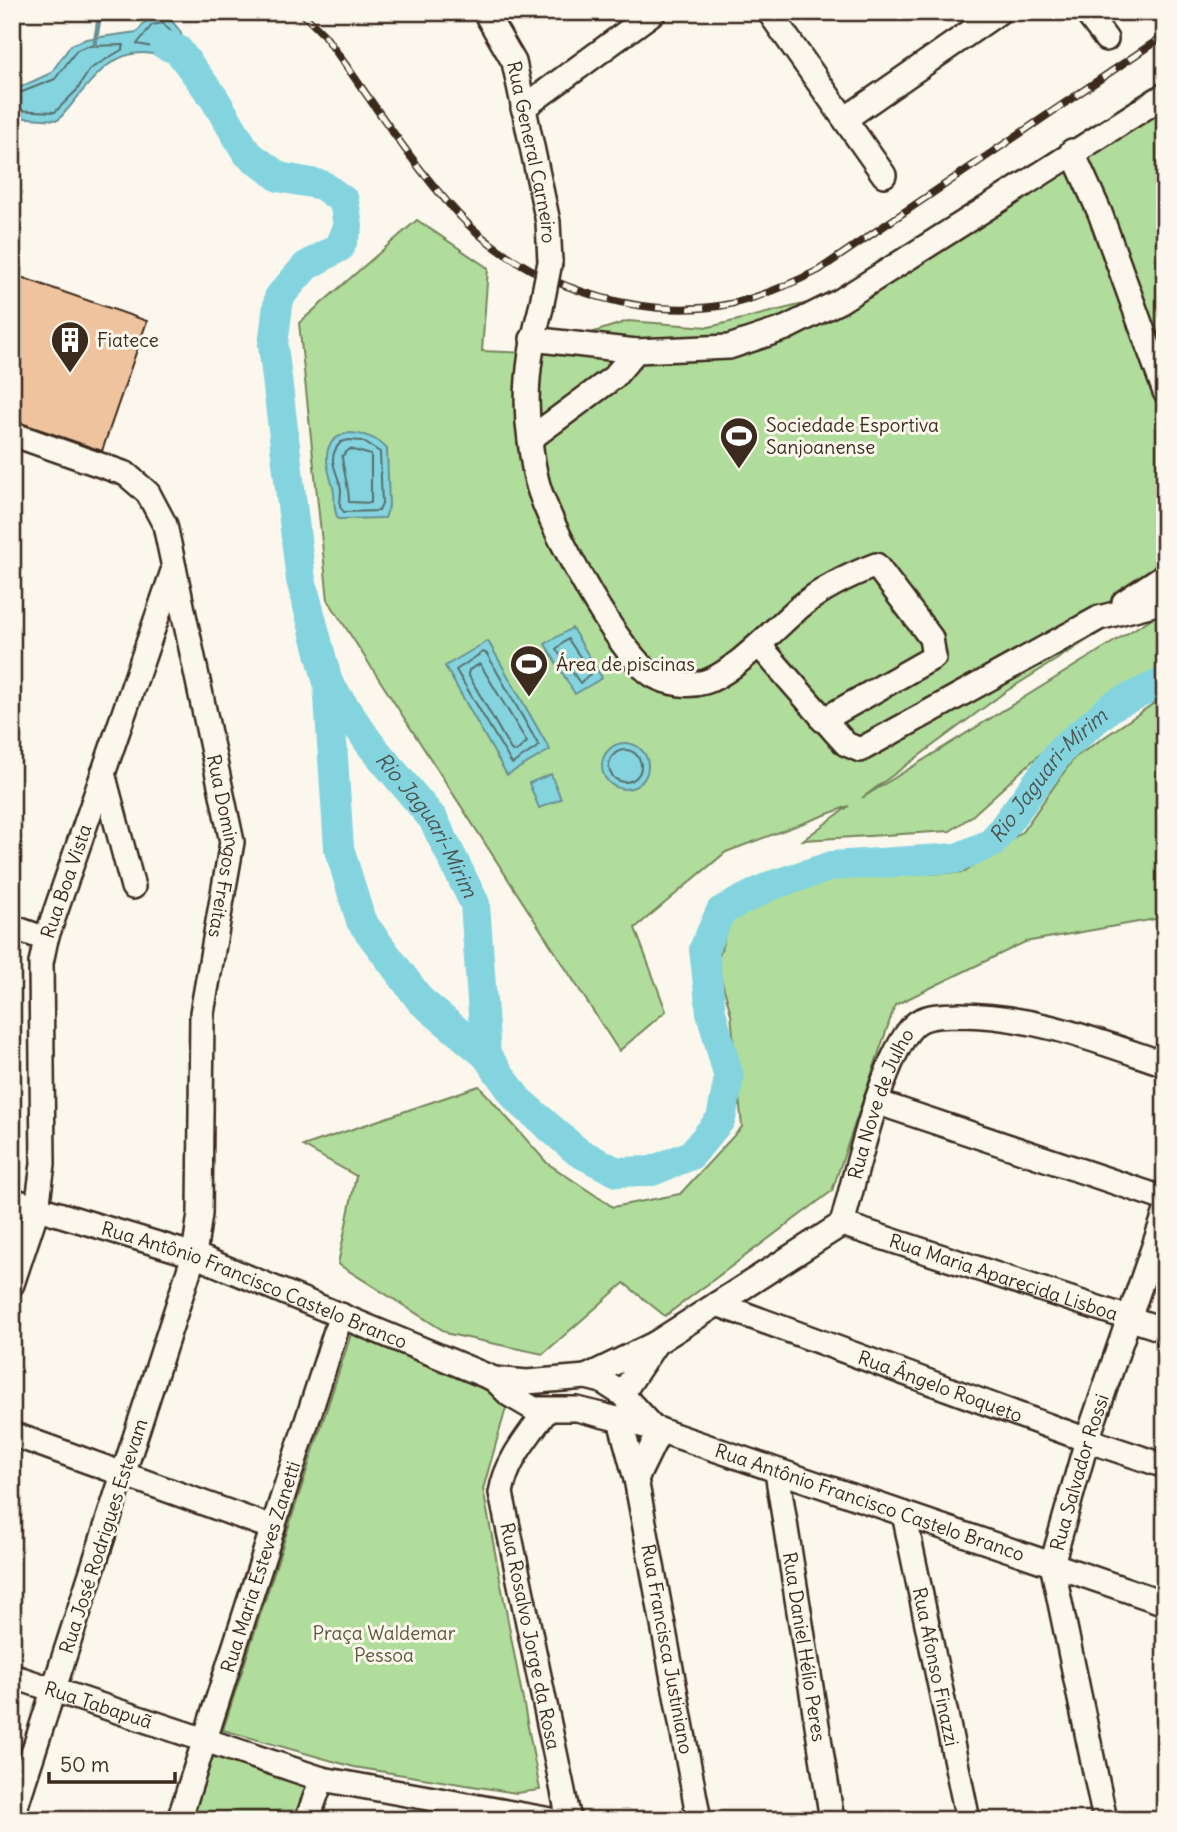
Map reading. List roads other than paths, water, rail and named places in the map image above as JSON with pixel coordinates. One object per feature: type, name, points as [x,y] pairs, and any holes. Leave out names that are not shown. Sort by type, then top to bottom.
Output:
[{"type":"street","name":"Rua General Carneiro","points":[[485,12],[514,62],[548,222],[550,262],[532,339],[526,399],[530,439],[541,496],[566,550],[624,647],[652,676],[680,685],[707,682],[760,645],[803,604],[856,573],[876,565],[931,638],[934,657],[823,720]]},
{"type":"street","points":[[523,108],[653,12]]},
{"type":"street","points":[[769,12],[884,174]]},
{"type":"street","points":[[845,119],[999,12]]},
{"type":"street","points":[[1086,12],[1106,39]]},
{"type":"street","points":[[532,339],[636,351],[729,346],[786,328],[840,301],[1165,94]]},
{"type":"street","points":[[1072,151],[1100,213],[1165,392]]},
{"type":"street","points":[[530,439],[614,377],[636,351]]},
{"type":"street","name":"Rua Domingos Freitas","points":[[12,435],[126,474],[148,493],[158,507],[174,568],[232,842],[202,1013],[200,1214],[194,1255]]},
{"type":"street","name":"Rua Boa Vista","points":[[12,1284],[37,1209],[43,1164],[41,976],[46,939],[174,568]]},
{"type":"street","points":[[760,645],[823,720],[846,744],[860,750],[1099,618],[1165,575]]},
{"type":"street","points":[[1099,618],[1165,601]]},
{"type":"street","points":[[103,773],[133,887]]},
{"type":"street","points":[[12,927],[46,939]]},
{"type":"street","name":"Rua Nove de Julho","points":[[842,1224],[876,1102],[904,1036],[916,1022],[934,1016],[989,1015],[1048,1024],[1165,1064]]},
{"type":"street","points":[[876,1102],[1165,1199]]},
{"type":"street","name":"Rua Antônio Francisco Castelo Branco","points":[[12,1200],[194,1255],[494,1379],[527,1382],[586,1377],[602,1381],[622,1394],[657,1429]]},
{"type":"street","name":"Rua Salvador Rossi","points":[[1105,1820],[1052,1564],[1087,1440],[1165,1214]]},
{"type":"street","points":[[586,1377],[656,1343],[842,1224]]},
{"type":"street","name":"Rua Maria Aparecida Lisboa","points":[[842,1224],[1165,1330]]},
{"type":"street","name":"Rua José Rodrigues Estevam","points":[[12,1818],[194,1255]]},
{"type":"street","name":"Rua Ângelo Roqueto","points":[[718,1304],[1087,1440],[1165,1466]]},
{"type":"street","name":"Rua Maria Esteves Zanetti","points":[[179,1820],[341,1315]]},
{"type":"street","points":[[622,1394],[656,1343]]},
{"type":"street","name":"Rua Antônio Francisco Castelo Branco","points":[[494,1379],[523,1404],[547,1410],[577,1409],[657,1429],[1165,1603]]},
{"type":"street","name":"Rua Rosalvo Jorge da Rosa","points":[[516,1453],[523,1404]]},
{"type":"street","name":"Rua Rosalvo Jorge da Rosa","points":[[547,1410],[516,1453],[504,1477],[502,1509],[569,1820]]},
{"type":"street","name":"Rua Francisca Justiniano","points":[[620,1420],[636,1479],[699,1820]]},
{"type":"street","points":[[636,1479],[657,1429]]},
{"type":"street","points":[[12,1434],[273,1528]]},
{"type":"street","name":"Rua Daniel Hélio Peres","points":[[777,1472],[832,1820]]},
{"type":"street","name":"Rua Afonso Finazzi","points":[[904,1514],[968,1820]]},
{"type":"street","name":"Rua Tabapuã","points":[[12,1676],[322,1779],[444,1811],[551,1820]]},
{"type":"street","points":[[307,1820],[322,1779]]},
{"type":"water","points":[[166,14],[180,31],[194,71],[157,55],[136,53],[122,57],[98,74],[58,120],[12,117],[12,91],[51,73],[71,45],[86,39],[137,32],[148,18]]},
{"type":"water","points":[[349,433],[370,437],[387,449],[389,506],[385,518],[338,519],[327,454],[333,441]]},
{"type":"water","points":[[572,628],[602,678],[575,694],[545,644]]},
{"type":"water","points":[[488,641],[550,750],[507,775],[445,666]]},
{"type":"water","points":[[625,743],[641,750],[648,766],[641,782],[625,789],[609,782],[602,766],[609,750]]},
{"type":"water","points":[[551,774],[561,799],[539,808],[529,783]]},
{"type":"waterway","points":[[95,44],[100,12]]},
{"type":"waterway","name":"Rio Jaguari-Mirim","points":[[165,45],[178,50],[214,98],[247,153],[279,177],[322,185],[344,201],[348,226],[340,247],[306,266],[279,297],[273,345],[301,580],[328,683],[370,744],[433,819],[475,904],[486,1055],[518,1100],[578,1152],[617,1172],[652,1171],[691,1155],[721,1119],[729,1078],[711,1012],[704,949],[721,911],[770,886],[832,866],[957,858],[992,843],[1061,750],[1112,706],[1165,681]]},
{"type":"waterway","points":[[328,683],[339,848],[361,921],[421,1001],[486,1055]]},
{"type":"railway","points":[[301,12],[324,35],[422,172],[458,214],[484,238],[514,260],[547,278],[583,292],[658,308],[730,304],[776,290],[819,270],[1165,35]]},
{"type":"place","name":"Fiatece","points":[[70,374]]},
{"type":"place","name":"Sociedade Esportiva Sanjoanense","points":[[739,470]]},
{"type":"place","name":"Área de piscinas","points":[[529,698]]},
{"type":"park label","name":"Praça Waldemar Pessoa","points":[[384,1644]]}]
